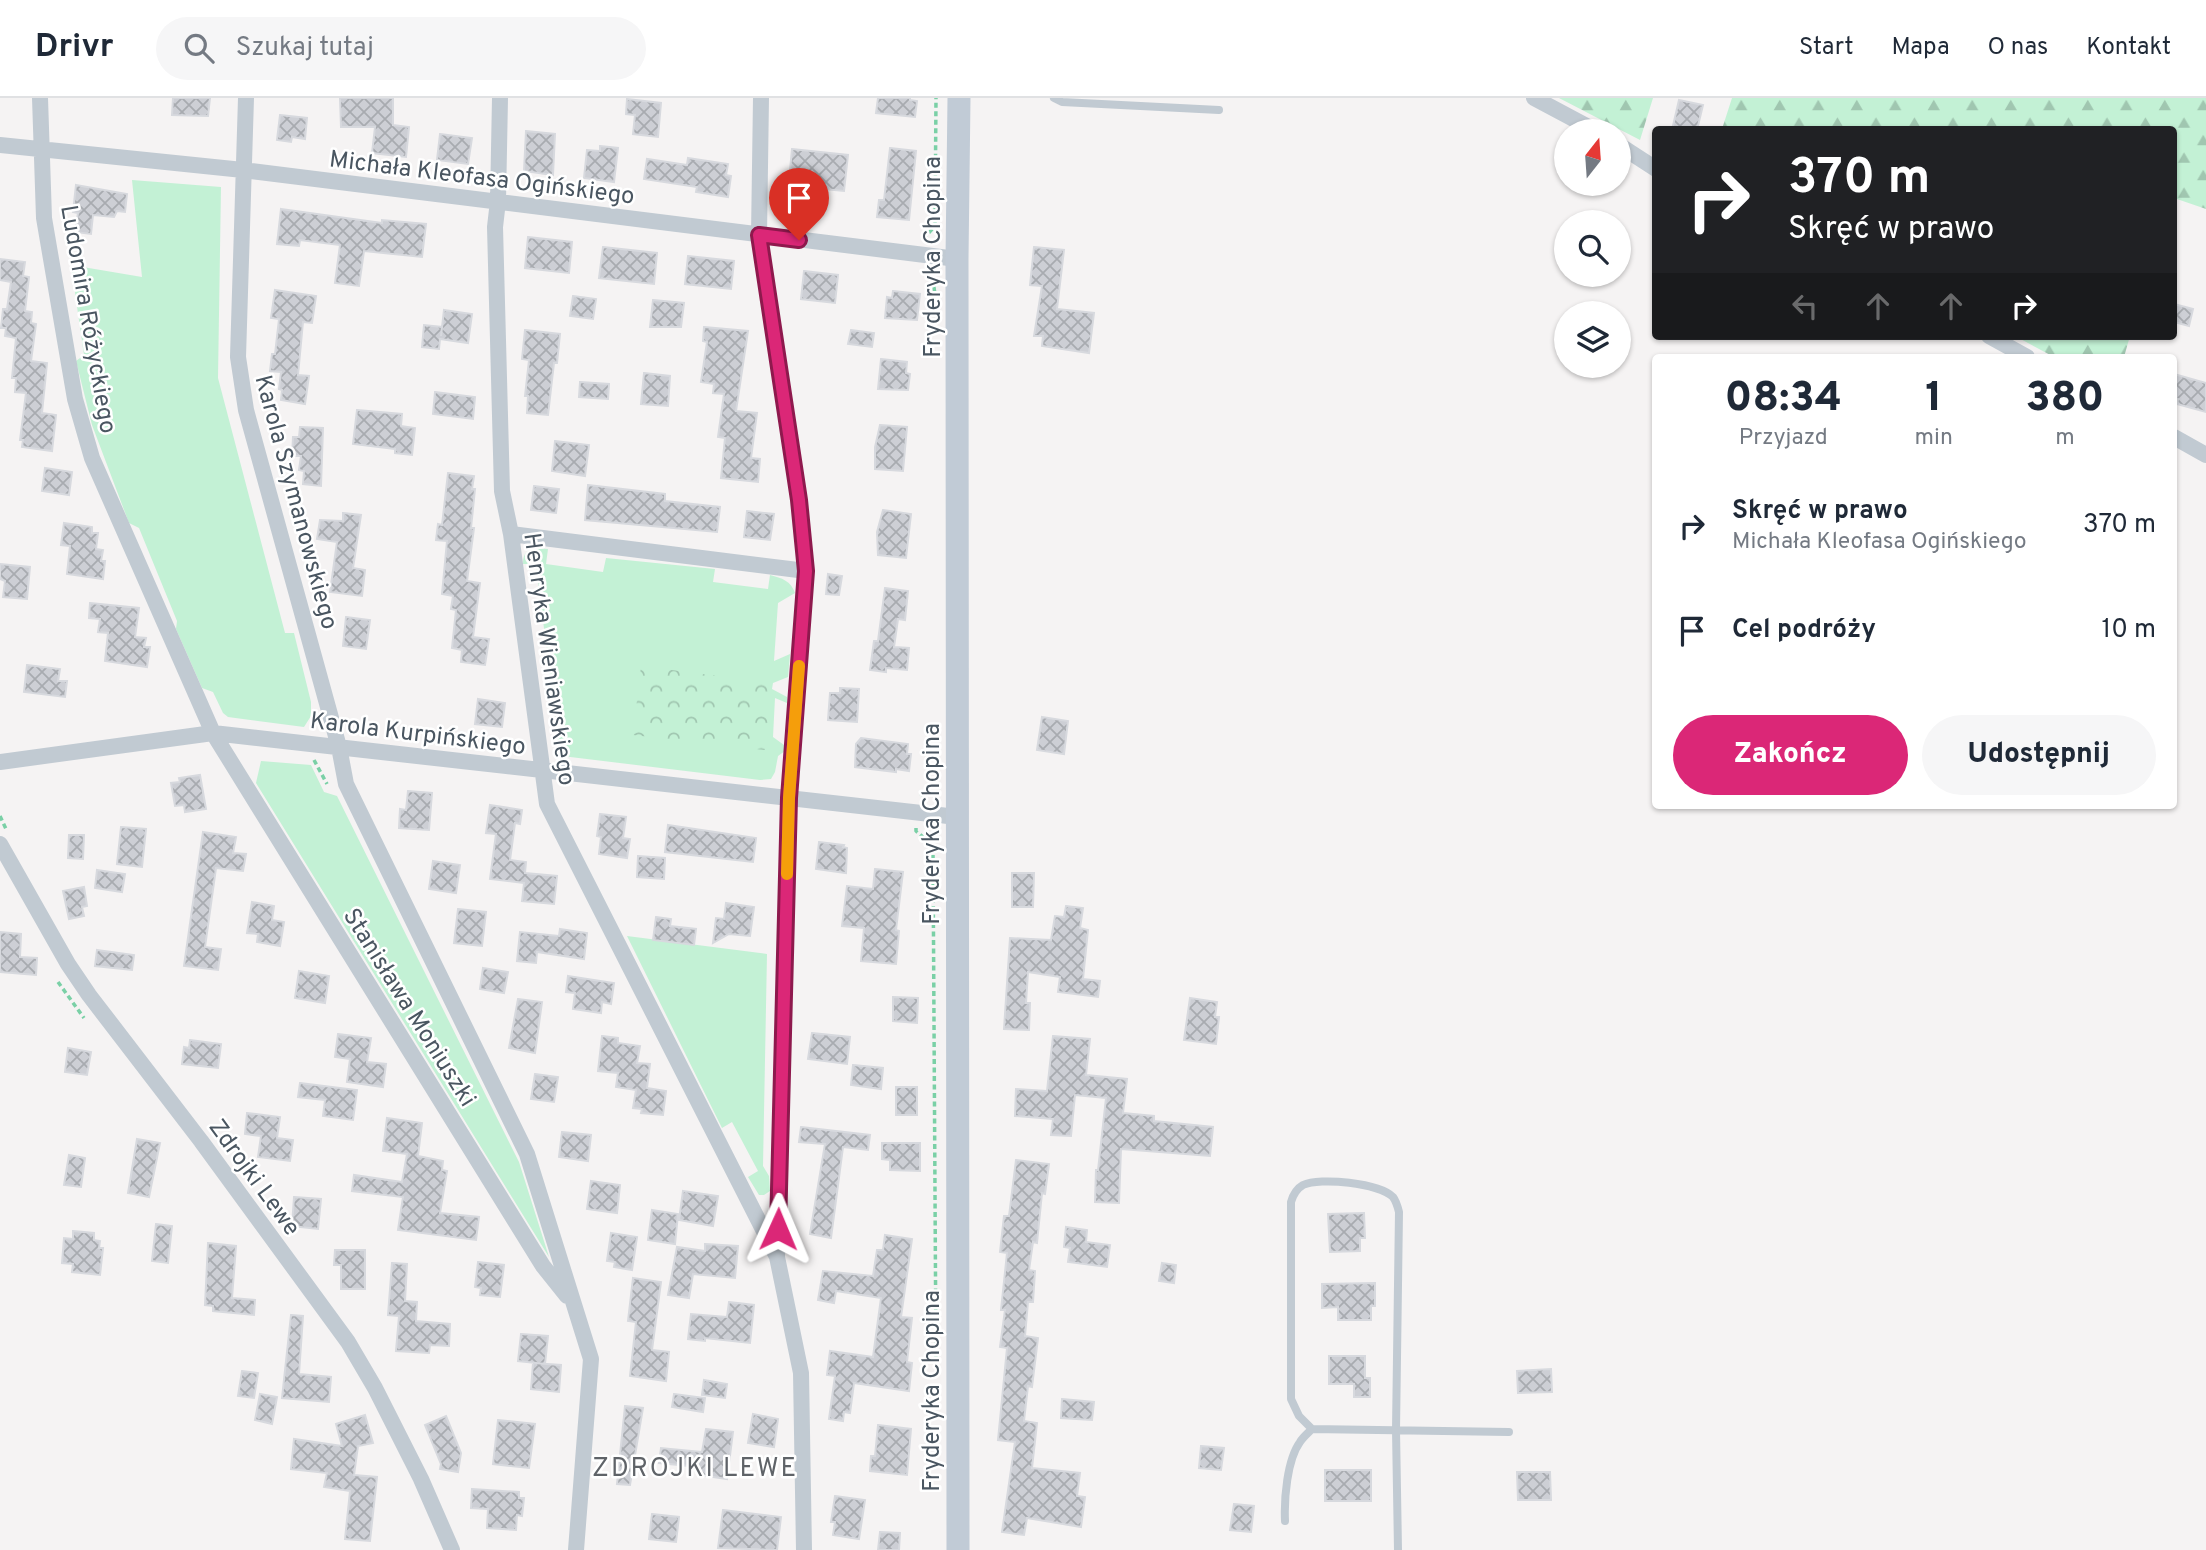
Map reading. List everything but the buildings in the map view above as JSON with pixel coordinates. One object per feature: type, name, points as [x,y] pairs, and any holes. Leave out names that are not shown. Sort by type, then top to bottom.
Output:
[{"type":"street","name":"Ludomira Różyckiego","points":[[40,98],[44,218],[75,399],[92,458],[213,733]]},
{"type":"street","name":"Karola Szymanowskiego","points":[[246,98],[238,357],[240,380],[339,747]]},
{"type":"street","name":"Henryka Wieniawskiego","points":[[500,98],[495,227],[502,491],[511,534],[547,804],[777,1257]]},
{"type":"street","points":[[761,98],[759,235],[799,500],[806,571],[789,798],[777,1257],[801,1373],[804,1550]]},
{"type":"street","name":"Fryderyka Chopina","points":[[958,1550],[959,98]]},
{"type":"street","points":[[1534,98],[1573,119]]},
{"type":"street","name":"Michała Kleofasa Ogińskiego","points":[[0,145],[243,170],[957,258]]},
{"type":"street","points":[[1631,153],[1652,166]]},
{"type":"street","points":[[1996,340],[2022,354]]},
{"type":"street","points":[[2177,439],[2206,455]]},
{"type":"street","points":[[511,534],[806,571]]},
{"type":"street","name":"Karola Kurpińskiego","points":[[0,762],[213,733],[957,817]]},
{"type":"street","name":"Stanisława Moniuszki","points":[[213,733],[543,1266],[572,1302]]},
{"type":"street","name":"Stanisława Moniuszki","points":[[339,747],[346,784],[527,1154],[591,1359],[576,1550]]},
{"type":"street","name":"Zdrojki Lewe","points":[[0,844],[68,964],[89,995],[201,1141],[348,1342],[381,1399],[421,1479],[452,1550]]},
{"type":"lane","points":[[1054,98],[1062,102],[1219,110]]},
{"type":"lane","points":[[1398,1550],[1396,1430],[1399,1212],[1393,1198],[1360,1184],[1310,1183],[1300,1186],[1291,1202],[1291,1399],[1299,1416],[1312,1429],[1396,1430],[1508,1432]]},
{"type":"lane","points":[[1285,1521],[1292,1458],[1300,1441],[1312,1429]]},
{"type":"path","points":[[308,759],[319,766],[329,788],[346,784]]},
{"type":"path","points":[[52,972],[65,995],[85,1019]]},
{"type":"green space","points":[[1559,98],[1653,98],[1640,140],[1631,135],[1631,119],[1600,119]]},
{"type":"green space","points":[[1732,98],[2206,98],[2206,209],[2177,199],[2177,126],[1723,126]]},
{"type":"green space","points":[[132,180],[221,187],[218,378],[285,633],[294,633],[311,702],[311,716],[304,727],[228,717],[223,713],[213,692],[202,688],[176,629],[177,621],[139,528],[129,523],[92,425],[76,361],[84,355],[71,265],[142,277]]},
{"type":"green space","points":[[2022,340],[2129,340],[2125,354],[2048,354]]},
{"type":"green space","points":[[533,548],[548,549],[546,564],[603,572],[606,558],[715,569],[713,582],[768,589],[770,575],[788,583],[795,593],[778,603],[774,661],[790,654],[788,677],[773,683],[772,689],[787,697],[787,703],[775,698],[773,737],[784,745],[785,751],[778,756],[771,779],[760,780],[562,756],[554,738],[555,717],[536,564],[523,564],[525,554]]},
{"type":"green space","points":[[641,666],[772,683],[765,750],[633,735]]},
{"type":"green space","points":[[261,761],[311,765],[324,792],[337,796],[519,1162],[549,1257],[256,783]]},
{"type":"green space","points":[[627,936],[767,954],[763,1166],[769,1176],[770,1191],[764,1195],[759,1195],[748,1177],[758,1171],[732,1122],[722,1128]]},
{"type":"slow traffic","points":[[787,874],[789,798],[799,666]]},
{"type":"district","name":"ZDROJKI LEWE","points":[[695,1467]]},
{"type":"route","points":[[778,1229],[789,798],[806,571],[799,500],[759,235],[799,240]]}]
